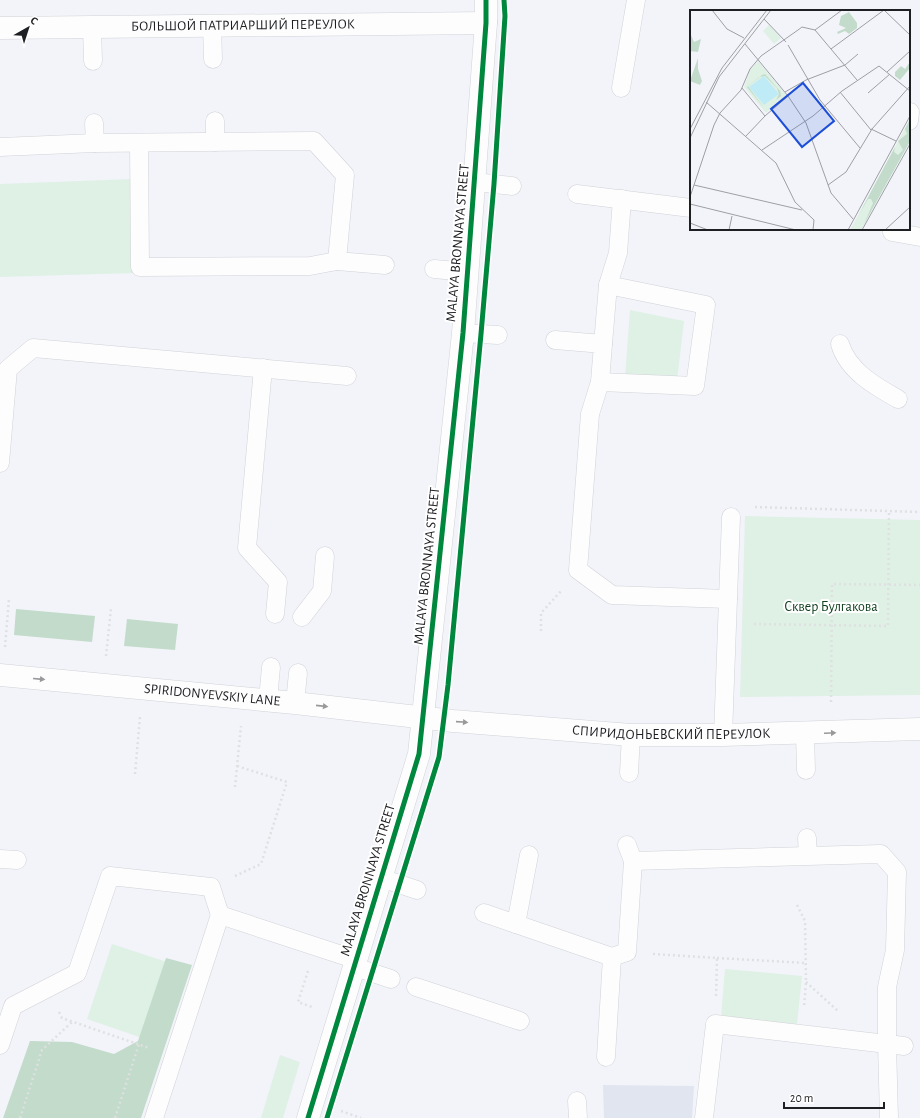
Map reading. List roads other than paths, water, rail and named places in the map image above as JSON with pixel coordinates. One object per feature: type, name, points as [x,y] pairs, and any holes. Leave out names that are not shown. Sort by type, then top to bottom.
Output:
[{"type":"street","name":"MALAYA BRONNAYA STREET","points":[[308,1118],[419,754],[463,333],[486,23],[486,0]]},
{"type":"street","name":"БОЛЬШОЙ ПАТРИАРШИЙ ПЕРЕУЛОК","points":[[0,28],[486,23]]},
{"type":"street","name":"SPIRIDONYEVSKIY LANE","points":[[0,675],[268,700],[424,717]]},
{"type":"street","name":"СПИРИДОНЬЕВСКИЙ ПЕРЕУЛОК","points":[[424,717],[453,721],[631,735],[805,734],[920,729]]},
{"type":"lane","points":[[621,88],[636,0]]},
{"type":"lane","points":[[212,25],[213,59]]},
{"type":"lane","points":[[92,27],[93,61]]},
{"type":"lane","points":[[214,121],[215,142]]},
{"type":"lane","points":[[94,123],[95,143]]},
{"type":"lane","points":[[0,147],[95,143],[314,141],[345,175],[337,261]]},
{"type":"lane","points":[[139,143],[140,267],[310,266],[337,261],[385,265]]},
{"type":"lane","points":[[475,182],[512,186]]},
{"type":"lane","points":[[577,194],[690,208]]},
{"type":"lane","points":[[622,199],[618,253],[608,285],[600,382],[590,414],[578,570],[612,595],[728,599]]},
{"type":"lane","points":[[893,230],[892,232],[920,237]]},
{"type":"lane","points":[[434,269],[468,272]]},
{"type":"lane","points":[[600,382],[694,386],[706,305],[608,285]]},
{"type":"lane","points":[[463,333],[498,335]]},
{"type":"lane","points":[[555,340],[603,344]]},
{"type":"lane","points":[[840,344],[852,366],[878,387],[898,399]]},
{"type":"lane","points":[[0,463],[8,369],[33,348],[347,376]]},
{"type":"lane","points":[[263,368],[247,548],[278,582],[275,614]]},
{"type":"lane","points":[[723,735],[731,517]]},
{"type":"lane","points":[[302,617],[322,591],[325,556]]},
{"type":"lane","points":[[268,700],[271,667]]},
{"type":"lane","points":[[295,703],[298,673]]},
{"type":"lane","points":[[805,734],[806,770]]},
{"type":"lane","points":[[629,773],[631,735]]},
{"type":"lane","points":[[606,1057],[620,954],[630,853],[808,846],[881,854],[897,872],[895,950],[887,987],[896,1045],[889,1118]]},
{"type":"lane","points":[[516,924],[529,855]]},
{"type":"lane","points":[[0,1045],[13,1006],[77,973],[110,876],[211,887],[220,915],[154,1118]]},
{"type":"lane","points":[[382,878],[417,890]]},
{"type":"lane","points":[[484,913],[516,924],[620,954]]},
{"type":"lane","points":[[220,915],[356,964],[391,979]]},
{"type":"lane","points":[[416,987],[520,1021]]},
{"type":"lane","points":[[704,1118],[714,1024],[896,1045]]},
{"type":"park label","name":"Сквер Булгакова","points":[[831,607]]}]
